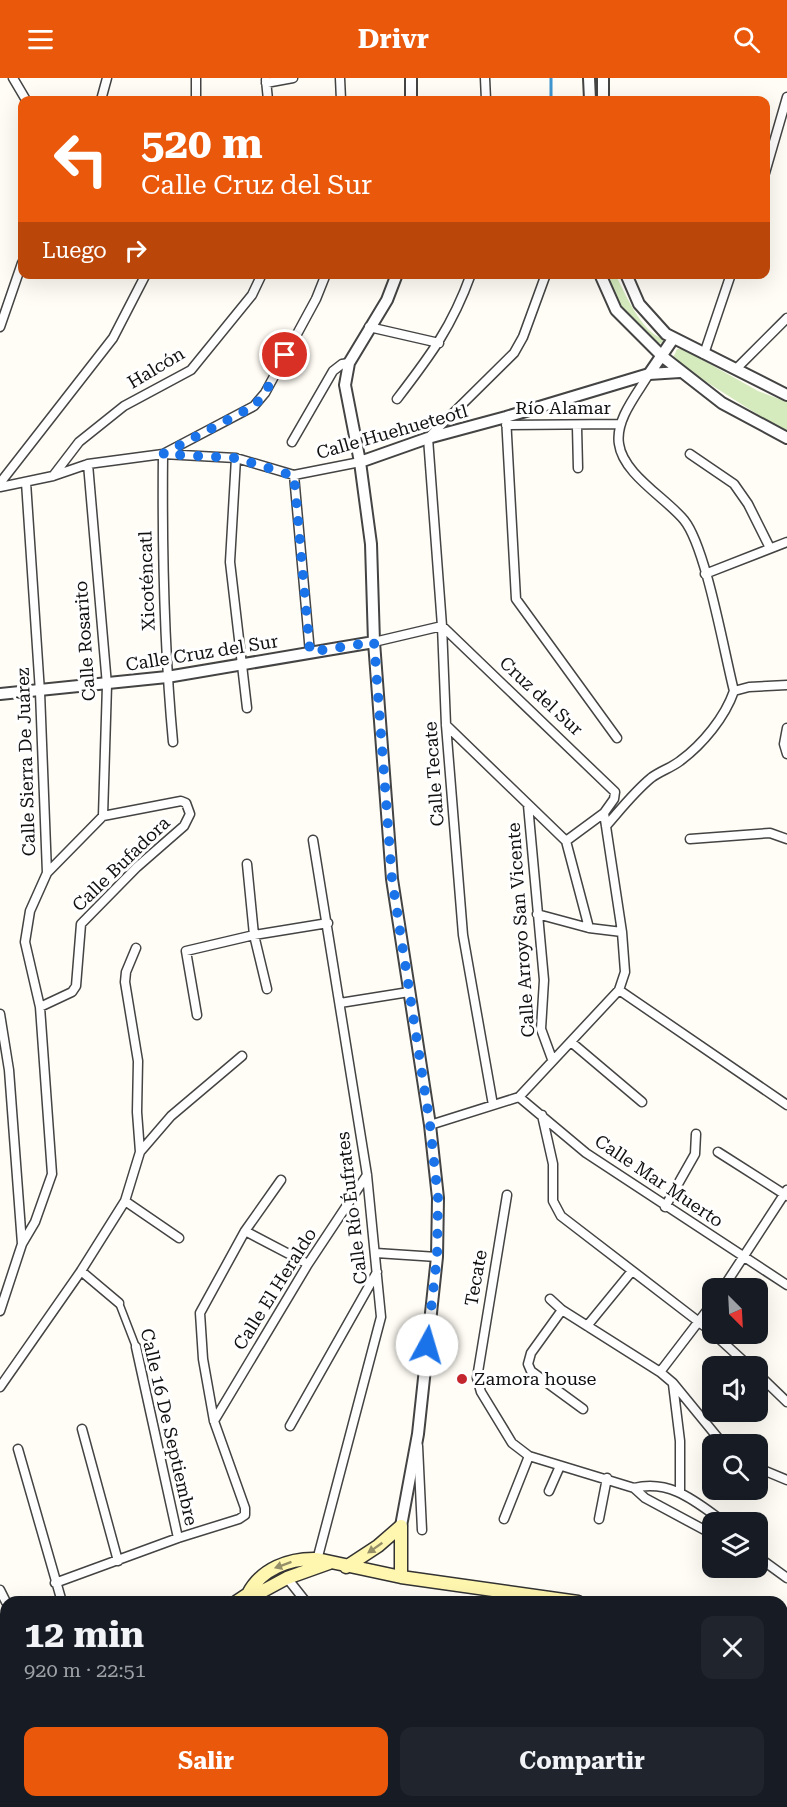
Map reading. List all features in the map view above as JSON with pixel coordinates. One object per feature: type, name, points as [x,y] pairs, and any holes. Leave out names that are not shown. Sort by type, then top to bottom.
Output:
[{"type":"main road","points":[[346,1566],[378,1546],[401,1526]]},
{"type":"main road","points":[[401,1526],[401,1577]]},
{"type":"main road","points":[[248,1594],[256,1579],[280,1565],[304,1558],[497,1596]]},
{"type":"main road","points":[[245,1596],[321,1563]]},
{"type":"street","points":[[13,78],[24,96]]},
{"type":"street","points":[[102,96],[107,78]]},
{"type":"street","points":[[196,78],[196,96]]},
{"type":"street","points":[[268,96],[266,81],[293,78]]},
{"type":"street","points":[[340,78],[341,96]]},
{"type":"street","points":[[411,78],[411,96]]},
{"type":"street","points":[[484,78],[486,96]]},
{"type":"street","points":[[589,78],[590,96]]},
{"type":"street","points":[[603,78],[603,96]]},
{"type":"street","points":[[770,156],[787,97]]},
{"type":"street","points":[[0,327],[18,275]]},
{"type":"street","points":[[0,485],[113,338],[143,279]]},
{"type":"street","name":"Halcón","points":[[52,476],[79,442],[124,406],[191,370],[252,295],[260,279]]},
{"type":"street","points":[[163,454],[254,406],[265,393],[323,279]]},
{"type":"street","points":[[395,279],[387,300],[349,363],[345,385],[360,462],[371,544],[374,642],[392,879],[430,1125],[438,1198],[437,1257],[418,1434],[401,1526]]},
{"type":"street","points":[[397,399],[439,343],[458,311],[469,279]]},
{"type":"street","points":[[428,438],[514,353],[523,337],[544,279]]},
{"type":"street","points":[[602,279],[616,310],[680,372],[722,403],[787,438]]},
{"type":"street","points":[[628,279],[639,304],[674,339],[787,395]]},
{"type":"street","points":[[704,354],[729,279]]},
{"type":"street","points":[[735,369],[787,318]]},
{"type":"street","points":[[369,327],[439,343]]},
{"type":"street","points":[[606,826],[635,792],[654,775],[680,762],[719,720],[728,707],[734,691],[698,547],[685,521],[639,479],[621,452],[620,424],[649,374],[674,339]]},
{"type":"street","points":[[292,442],[333,371],[349,363]]},
{"type":"street","name":"Calle Huehueteotl","points":[[0,485],[52,476],[88,464],[163,454],[236,458],[294,476],[360,462],[428,438],[506,421],[649,374],[680,372]]},
{"type":"street","points":[[506,421],[516,599],[617,738]]},
{"type":"street","name":"Río Alamar","points":[[506,421],[578,427],[620,424]]},
{"type":"street","points":[[578,427],[578,468]]},
{"type":"street","name":"Calle Tecate","points":[[428,438],[442,626],[446,724],[463,935],[494,1106]]},
{"type":"street","name":"Xicoténcatl","points":[[163,454],[162,542],[167,677],[173,742]]},
{"type":"street","points":[[690,454],[734,484],[748,504],[770,548]]},
{"type":"street","points":[[236,458],[230,562],[247,708]]},
{"type":"street","name":"Calle Rosarito","points":[[88,464],[107,686],[104,816]]},
{"type":"street","points":[[294,476],[310,652]]},
{"type":"street","name":"Calle Sierra De Juárez","points":[[22,1244],[35,1222],[52,1174],[40,1007],[25,942],[30,911],[47,873],[40,692],[26,482]]},
{"type":"street","points":[[705,574],[787,542]]},
{"type":"street","name":"Calle Cruz del Sur","points":[[0,694],[107,686],[167,677],[374,642],[442,626]]},
{"type":"street","name":"Cruz del Sur","points":[[442,626],[615,792],[614,799],[604,813]]},
{"type":"street","points":[[734,691],[749,687],[787,685]]},
{"type":"street","name":"Calle Arroyo San Vicente","points":[[446,724],[528,806],[544,980],[542,1029],[552,1059]]},
{"type":"street","points":[[787,728],[784,744],[787,754]]},
{"type":"street","name":"Calle Bufadora","points":[[40,1007],[72,992],[76,986],[81,924],[137,867],[184,826],[190,814],[186,803],[181,801],[104,816]]},
{"type":"street","points":[[528,806],[566,841],[589,928]]},
{"type":"street","points":[[430,1125],[519,1097],[552,1059],[619,990],[625,972],[622,932],[604,813],[566,841]]},
{"type":"street","points":[[47,873],[104,816]]},
{"type":"street","points":[[690,838],[770,833],[787,839]]},
{"type":"street","name":"Calle Río Éufrates","points":[[314,840],[367,1175],[381,1317],[321,1563]]},
{"type":"street","points":[[247,864],[254,936],[267,989]]},
{"type":"street","points":[[537,914],[589,928],[622,932]]},
{"type":"street","points":[[196,1015],[186,951],[328,923]]},
{"type":"street","points":[[0,1387],[81,1271],[125,1201],[140,1152],[137,1112],[138,1061],[125,982],[126,972],[136,948]]},
{"type":"street","points":[[619,990],[787,1105]]},
{"type":"street","points":[[340,1003],[409,992]]},
{"type":"street","points":[[0,1014],[9,1070],[22,1244],[0,1311]]},
{"type":"street","points":[[571,1042],[642,1102]]},
{"type":"street","points":[[140,1152],[171,1116],[242,1056]]},
{"type":"street","name":"Calle Mar Muerto","points":[[519,1097],[586,1153],[787,1285]]},
{"type":"street","points":[[542,1115],[553,1164],[555,1209],[567,1222],[701,1321],[660,1372]]},
{"type":"street","points":[[665,1207],[695,1154],[696,1134]]},
{"type":"street","points":[[718,1152],[786,1193],[730,1278]]},
{"type":"street","name":"Calle El Heraldo","points":[[214,1421],[308,1264],[367,1175]]},
{"type":"street","points":[[55,1582],[245,1515],[245,1508],[214,1421],[203,1359],[200,1313],[245,1231],[281,1180]]},
{"type":"street","name":"Tecate","points":[[507,1196],[477,1378],[481,1392],[513,1443],[530,1456]]},
{"type":"street","points":[[125,1201],[179,1238]]},
{"type":"street","points":[[245,1231],[308,1264]]},
{"type":"street","points":[[376,1252],[437,1257]]},
{"type":"street","name":"Calle 16 De Septiembre","points":[[81,1271],[119,1303],[136,1347],[178,1538]]},
{"type":"street","points":[[587,1326],[632,1271]]},
{"type":"street","points":[[290,1426],[377,1272]]},
{"type":"street","points":[[0,1279],[12,1278]]},
{"type":"street","points":[[550,1299],[562,1310],[660,1372],[673,1383],[715,1434]]},
{"type":"street","points":[[562,1310],[531,1353],[528,1364],[531,1371],[583,1409]]},
{"type":"street","points":[[725,1344],[738,1356]]},
{"type":"street","points":[[673,1383],[680,1441],[680,1491]]},
{"type":"street","points":[[768,1384],[787,1402]]},
{"type":"street","points":[[82,1429],[118,1561]]},
{"type":"street","points":[[418,1434],[422,1530]]},
{"type":"street","points":[[18,1449],[60,1596]]},
{"type":"street","points":[[504,1519],[530,1456],[634,1488],[645,1498],[702,1529]]},
{"type":"street","points":[[549,1491],[560,1466]]},
{"type":"street","points":[[768,1472],[787,1480]]},
{"type":"street","points":[[599,1520],[607,1478]]},
{"type":"street","points":[[634,1488],[649,1485],[680,1491],[710,1512]]},
{"type":"street","points":[[768,1564],[787,1578]]},
{"type":"street","points":[[287,1578],[301,1596]]},
{"type":"green space","points":[[605,279],[618,279],[641,320],[655,335],[662,338],[664,343],[653,344],[616,306]]},
{"type":"green space","points":[[677,349],[683,349],[758,391],[787,402],[787,433],[672,360]]},
{"type":"waterway","points":[[551,78],[551,96]]},
{"type":"place","name":"Zamora house","points":[[462,1379]]},
{"type":"route","points":[[285,355],[265,393],[254,406],[163,454],[236,458],[294,476],[310,652],[374,642],[392,879],[430,1125],[438,1198],[437,1257],[427,1345]]}]
